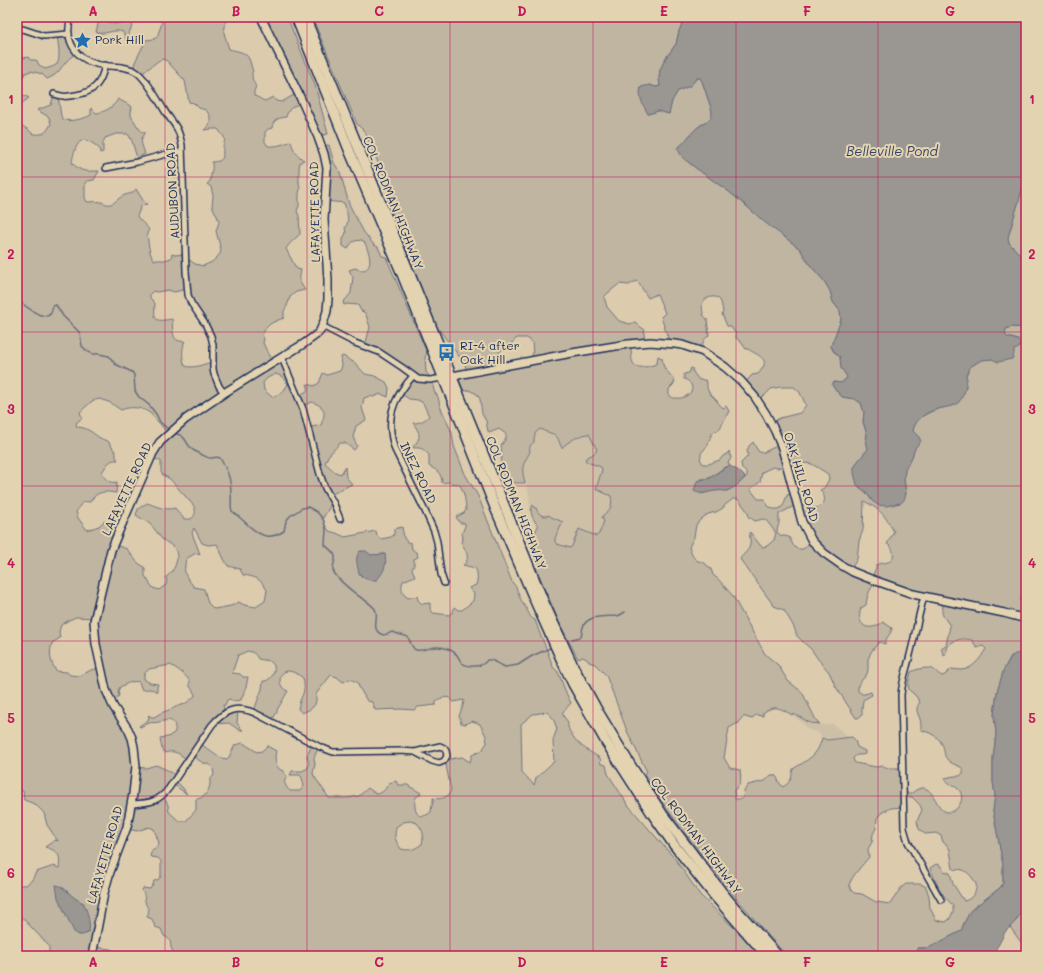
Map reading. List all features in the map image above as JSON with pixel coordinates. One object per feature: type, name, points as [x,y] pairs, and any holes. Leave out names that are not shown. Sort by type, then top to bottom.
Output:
[{"type":"highway","name":"COL RODMAN HIGHWAY","points":[[296,17],[347,144],[402,274],[544,603],[575,670],[614,740],[663,815],[730,902],[778,956]]},
{"type":"highway","name":"COL RODMAN HIGHWAY","points":[[305,17],[447,377],[499,517],[549,634],[602,736],[674,846],[724,908],[768,956]]},
{"type":"street","points":[[17,28],[44,36],[69,34],[72,17]]},
{"type":"street","name":"LAFAYETTE ROAD","points":[[92,956],[104,893],[110,872],[127,827],[136,766],[132,738],[113,706],[106,690],[96,644],[94,621],[111,550],[153,453],[160,442],[186,419],[224,393],[282,358],[316,335],[326,316],[328,299],[324,220],[327,171],[324,154],[300,97],[261,17]]},
{"type":"street","name":"AUDUBON ROAD","points":[[69,34],[71,44],[79,55],[90,62],[98,65],[124,67],[132,69],[139,74],[178,131],[182,146],[188,294],[191,303],[211,336],[213,345],[214,374],[224,393]]},
{"type":"street","points":[[54,94],[63,97],[89,92],[100,81],[105,65]]},
{"type":"street","points":[[106,168],[137,162],[174,152],[182,152]]},
{"type":"street","name":"OAK HILL ROAD","points":[[322,326],[355,343],[379,352],[418,380],[447,377],[628,344],[650,342],[676,344],[703,352],[729,370],[741,381],[755,397],[766,414],[782,448],[802,522],[808,535],[817,547],[830,558],[853,572],[913,594],[1026,619]]},
{"type":"street","points":[[282,358],[303,409],[325,488],[340,519]]},
{"type":"street","name":"INEZ ROAD","points":[[412,376],[401,390],[394,405],[390,423],[392,442],[434,532],[437,542],[441,574],[444,583]]},
{"type":"street","points":[[924,597],[901,695],[904,828],[908,842],[941,900]]},
{"type":"street","points":[[131,804],[153,802],[162,796],[212,725],[218,718],[232,710],[246,709],[255,712],[320,747],[333,752],[415,752],[440,746],[446,751],[447,756],[442,763],[436,763],[415,752]]},
{"type":"shaded area","points":[[135,17],[126,40],[123,32],[120,31],[102,33],[96,32],[99,20],[113,24],[131,21]]},
{"type":"shaded area","points":[[156,17],[221,17],[226,21],[224,33],[229,49],[245,54],[250,60],[253,71],[253,80],[256,87],[254,96],[265,101],[273,97],[276,101],[282,102],[297,93],[262,17],[287,17],[315,85],[328,134],[318,136],[302,103],[292,107],[288,111],[286,117],[276,120],[273,123],[272,128],[265,132],[265,142],[268,146],[280,145],[291,141],[295,152],[304,160],[300,162],[299,168],[300,189],[299,206],[297,211],[299,216],[300,234],[286,249],[297,269],[301,270],[300,281],[305,290],[296,292],[290,297],[284,311],[284,318],[273,322],[266,328],[262,335],[264,339],[263,343],[272,362],[280,359],[290,377],[288,384],[298,396],[307,391],[307,384],[314,386],[319,383],[323,373],[327,375],[340,371],[342,366],[341,357],[343,356],[355,363],[365,374],[375,376],[386,382],[389,388],[388,397],[381,394],[364,398],[362,408],[366,420],[356,426],[353,437],[357,446],[354,450],[345,443],[340,443],[328,456],[325,463],[335,472],[341,474],[345,467],[346,477],[352,484],[330,495],[333,501],[323,518],[325,525],[329,531],[345,537],[376,531],[377,536],[381,539],[391,537],[394,535],[394,529],[402,527],[404,538],[407,542],[411,543],[412,549],[417,553],[418,557],[414,559],[412,569],[415,576],[403,581],[402,590],[405,596],[412,598],[417,596],[418,600],[422,604],[430,603],[430,609],[433,613],[449,615],[453,612],[454,607],[458,610],[462,610],[473,601],[474,594],[469,588],[476,585],[477,574],[475,568],[463,565],[467,560],[466,551],[461,542],[465,523],[460,523],[456,517],[464,513],[466,510],[462,488],[458,484],[448,482],[442,483],[441,477],[438,473],[429,466],[429,455],[423,449],[413,447],[419,438],[419,435],[413,423],[417,423],[429,416],[423,403],[418,400],[409,399],[400,393],[411,376],[365,346],[370,327],[366,315],[361,311],[358,305],[344,305],[343,302],[351,293],[353,277],[349,270],[355,268],[360,270],[367,269],[370,259],[366,245],[362,240],[353,242],[348,249],[343,246],[343,239],[346,233],[345,228],[348,220],[344,203],[326,201],[327,172],[322,146],[329,145],[334,163],[340,172],[349,204],[363,231],[374,245],[378,247],[382,256],[386,257],[427,353],[425,357],[426,372],[432,380],[434,391],[438,397],[440,406],[452,433],[454,446],[465,474],[478,496],[512,582],[516,587],[522,603],[530,616],[535,620],[553,667],[558,672],[571,703],[562,713],[568,722],[570,731],[580,744],[600,758],[601,764],[606,765],[608,774],[628,805],[676,860],[700,895],[757,950],[761,956],[176,956],[171,948],[169,939],[164,936],[161,929],[155,927],[152,919],[147,917],[148,910],[142,891],[143,888],[150,889],[154,881],[159,879],[161,876],[161,861],[158,858],[150,856],[152,850],[157,847],[159,843],[154,829],[149,827],[137,831],[127,829],[109,871],[94,947],[110,949],[117,953],[116,956],[49,956],[49,946],[17,912],[17,885],[26,885],[32,880],[36,872],[54,866],[59,868],[60,863],[58,854],[45,847],[55,840],[58,841],[47,825],[44,813],[35,804],[24,800],[23,791],[17,789],[17,121],[20,125],[33,134],[44,133],[48,130],[51,124],[49,117],[37,110],[51,105],[54,95],[58,95],[61,116],[65,120],[77,120],[89,116],[91,115],[91,108],[96,113],[102,112],[112,107],[118,99],[132,107],[131,116],[142,132],[145,132],[141,141],[145,154],[137,158],[132,141],[128,134],[116,134],[105,138],[103,143],[103,152],[100,153],[99,148],[84,140],[81,141],[76,147],[72,163],[82,170],[99,171],[94,180],[87,181],[85,183],[85,198],[87,202],[111,204],[123,196],[132,193],[136,189],[144,202],[147,204],[141,206],[137,216],[149,230],[147,233],[148,244],[154,260],[165,260],[171,258],[172,254],[185,254],[186,259],[195,264],[203,266],[212,262],[220,254],[221,250],[216,231],[219,222],[212,206],[213,196],[211,187],[207,184],[210,181],[212,162],[219,161],[222,158],[225,138],[218,129],[204,130],[209,126],[210,116],[206,110],[199,108],[194,103],[189,102],[185,81],[167,61],[163,59],[158,61],[140,75],[133,69],[146,40],[157,37],[162,23],[159,18]],"holes":[[[187,289],[193,307],[211,337],[212,362],[196,367],[185,366],[183,360],[183,346],[185,342],[175,338],[172,319],[156,319],[155,303],[150,298],[150,294],[153,291],[157,292],[168,290],[174,292]],[[276,374],[283,377],[288,384],[283,392],[272,397],[264,390],[263,383],[267,378]],[[99,399],[109,402],[121,410],[132,408],[144,410],[151,414],[168,433],[151,458],[161,461],[161,472],[170,479],[194,506],[195,515],[191,519],[184,519],[175,508],[164,509],[147,503],[138,509],[136,515],[150,524],[162,539],[175,549],[177,557],[174,569],[166,577],[166,585],[159,590],[153,588],[145,576],[145,568],[136,561],[127,549],[115,545],[122,524],[111,520],[103,522],[99,526],[87,530],[78,518],[76,512],[82,502],[90,502],[95,496],[101,493],[116,493],[117,482],[107,480],[102,472],[112,460],[118,460],[116,453],[108,441],[86,429],[77,427],[76,423],[82,418],[80,412],[92,401]],[[312,402],[324,410],[324,417],[321,425],[312,427],[306,422],[302,406]],[[194,528],[202,543],[208,545],[217,544],[228,566],[240,569],[243,575],[254,577],[262,583],[267,590],[265,601],[256,607],[244,605],[239,602],[231,606],[214,609],[208,603],[204,589],[194,587],[185,572],[186,559],[196,553],[200,554],[192,533]],[[385,554],[370,580],[362,577],[358,572],[371,555]],[[76,617],[94,618],[100,668],[91,670],[80,676],[70,675],[67,672],[56,671],[51,661],[51,651],[52,643],[60,638],[59,632],[61,625]],[[248,651],[254,654],[258,659],[270,661],[274,666],[274,671],[271,678],[263,681],[262,689],[253,713],[271,722],[288,691],[282,687],[280,680],[282,674],[288,671],[298,674],[303,678],[304,691],[298,709],[302,713],[314,706],[316,702],[316,694],[331,675],[337,677],[343,682],[350,679],[357,682],[367,701],[372,702],[375,710],[414,710],[418,707],[436,705],[436,702],[446,697],[450,698],[453,702],[464,700],[459,716],[461,723],[465,724],[472,721],[480,724],[486,736],[487,743],[483,750],[472,755],[470,762],[462,757],[445,760],[451,790],[450,793],[444,798],[433,798],[431,812],[421,816],[416,811],[415,802],[416,797],[421,793],[408,785],[398,785],[396,781],[389,783],[381,793],[376,794],[368,788],[359,796],[349,798],[329,798],[313,773],[315,764],[314,758],[318,748],[312,745],[307,756],[309,764],[308,768],[302,771],[292,771],[290,775],[300,775],[304,786],[300,791],[290,791],[285,782],[287,776],[285,775],[284,771],[277,766],[275,757],[276,751],[267,746],[262,751],[257,752],[243,743],[235,745],[227,759],[216,755],[201,744],[215,724],[229,723],[239,730],[242,730],[237,723],[238,711],[225,714],[223,705],[225,705],[227,700],[230,699],[233,701],[241,700],[248,677],[243,677],[240,674],[232,673],[238,655]],[[170,665],[175,667],[188,678],[190,681],[189,684],[195,695],[185,704],[154,717],[149,715],[148,720],[139,726],[166,720],[172,721],[175,732],[168,737],[160,738],[162,749],[165,753],[175,752],[189,761],[192,757],[194,757],[203,763],[208,764],[213,769],[214,775],[210,780],[207,793],[199,799],[196,799],[196,810],[186,821],[179,821],[169,812],[168,805],[164,797],[174,785],[187,794],[176,781],[178,776],[156,765],[146,768],[136,767],[128,729],[111,702],[119,696],[118,691],[120,687],[132,682],[139,682],[142,690],[152,689],[157,692],[158,684],[150,683],[144,679],[144,674],[149,669]],[[547,712],[553,718],[557,729],[553,740],[554,762],[536,778],[534,785],[522,772],[521,724],[533,714]],[[410,821],[417,823],[423,833],[422,844],[412,850],[401,849],[395,836],[396,827],[403,822]],[[60,886],[75,899],[84,903],[88,932],[86,934],[79,935]]]},
{"type":"shaded area","points":[[312,17],[685,17],[679,31],[676,44],[665,59],[660,70],[660,86],[656,87],[649,85],[648,114],[658,111],[669,114],[672,101],[678,91],[690,86],[697,78],[700,78],[712,111],[712,115],[709,120],[698,127],[678,148],[683,158],[728,191],[800,249],[830,291],[833,302],[840,311],[841,320],[831,346],[833,351],[840,357],[841,368],[847,378],[841,383],[834,382],[832,385],[842,397],[855,399],[861,403],[864,412],[863,422],[867,435],[866,440],[868,449],[854,468],[859,487],[866,492],[872,501],[906,494],[904,479],[905,469],[912,457],[919,437],[913,431],[915,425],[923,416],[954,405],[966,386],[966,375],[970,367],[981,360],[992,359],[1014,350],[1018,340],[1007,337],[1005,334],[1006,329],[1011,327],[1026,328],[1026,588],[1024,588],[1021,595],[1021,602],[1026,602],[1026,653],[1011,656],[1004,669],[997,692],[994,715],[996,734],[993,758],[993,782],[995,795],[993,811],[1003,865],[1003,883],[1001,887],[971,910],[961,931],[928,948],[917,948],[918,956],[787,956],[731,892],[666,808],[644,774],[647,772],[627,731],[606,675],[595,664],[589,662],[583,657],[578,659],[560,624],[536,568],[540,565],[538,555],[532,542],[538,526],[531,513],[533,505],[541,515],[549,515],[563,522],[555,538],[555,542],[557,544],[570,548],[579,529],[596,536],[599,534],[604,521],[602,518],[609,510],[612,501],[611,496],[596,489],[602,470],[601,467],[587,462],[585,459],[597,450],[589,434],[582,435],[574,439],[562,448],[556,436],[541,429],[535,434],[534,442],[530,446],[530,452],[524,464],[523,473],[525,483],[515,483],[504,477],[500,479],[497,470],[500,468],[502,456],[501,446],[506,438],[506,434],[499,429],[489,433],[486,421],[482,414],[480,399],[477,394],[469,390],[464,391],[463,389],[457,375],[467,372],[465,364],[437,327],[388,202],[387,181],[365,132],[357,124]],"holes":[[[636,281],[648,298],[657,294],[665,313],[661,317],[669,344],[700,351],[704,340],[709,335],[707,319],[703,315],[702,304],[704,300],[708,298],[718,298],[721,303],[722,314],[727,326],[730,326],[736,334],[736,338],[746,349],[762,357],[764,362],[760,372],[752,375],[744,384],[757,400],[771,389],[780,387],[794,387],[799,391],[806,405],[800,413],[780,418],[771,423],[779,445],[762,453],[758,451],[753,442],[749,446],[747,457],[741,463],[742,469],[747,473],[747,476],[727,491],[717,490],[701,494],[701,479],[709,478],[725,467],[730,466],[728,463],[731,458],[729,451],[720,460],[709,464],[703,464],[700,459],[701,453],[708,445],[712,433],[719,430],[729,411],[726,406],[724,408],[721,406],[709,393],[707,389],[707,382],[705,380],[699,380],[692,368],[689,373],[684,374],[684,379],[687,380],[692,387],[691,392],[683,398],[673,398],[669,395],[669,389],[675,381],[665,369],[662,358],[658,356],[657,363],[654,365],[639,367],[634,364],[632,361],[631,345],[645,344],[645,330],[635,322],[630,324],[619,321],[607,307],[604,297],[619,284],[629,285]],[[517,338],[527,338],[532,342],[533,353],[529,361],[504,365],[500,360],[499,352]],[[805,463],[812,464],[828,474],[829,479],[824,488],[820,490],[824,497],[823,504],[814,508],[809,507],[807,504],[799,507],[812,541],[803,549],[797,549],[789,537],[780,535],[777,532],[779,514],[796,505],[794,493],[787,495],[783,506],[779,509],[773,509],[768,506],[765,499],[758,499],[750,489],[760,482],[762,472],[773,467],[778,468],[786,465],[788,467]],[[733,499],[738,499],[748,512],[749,518],[755,521],[763,519],[766,520],[776,533],[774,540],[767,546],[763,547],[750,532],[749,547],[740,559],[774,606],[784,610],[794,627],[797,636],[811,649],[829,672],[836,687],[856,718],[862,715],[863,700],[872,695],[871,692],[862,694],[858,691],[858,685],[867,674],[868,659],[871,652],[879,642],[885,644],[892,628],[883,622],[873,627],[864,626],[860,619],[861,608],[866,605],[869,592],[877,581],[944,601],[942,615],[950,626],[946,645],[941,648],[943,654],[945,655],[947,646],[956,640],[962,639],[972,640],[977,648],[983,646],[986,649],[979,660],[969,668],[961,670],[951,669],[942,676],[932,669],[919,669],[911,672],[908,684],[909,690],[920,702],[917,706],[917,710],[921,730],[936,737],[943,746],[947,759],[963,769],[963,773],[960,776],[945,778],[956,787],[961,794],[961,802],[956,809],[952,812],[943,810],[929,791],[924,788],[912,793],[903,793],[901,768],[888,768],[883,766],[876,767],[855,763],[853,759],[854,757],[865,754],[865,751],[857,747],[855,740],[852,737],[827,740],[822,738],[815,753],[793,769],[791,780],[783,787],[775,775],[771,775],[765,781],[748,785],[744,791],[742,799],[735,799],[734,790],[740,784],[741,779],[740,770],[730,768],[724,758],[729,728],[739,723],[743,717],[751,719],[756,715],[763,716],[763,713],[767,710],[774,708],[778,708],[792,715],[798,716],[810,723],[820,724],[816,720],[802,692],[788,681],[778,665],[765,654],[732,595],[713,575],[711,569],[706,564],[696,560],[692,555],[689,547],[694,537],[696,525],[708,514],[723,508]],[[864,501],[882,514],[894,532],[887,544],[892,549],[892,559],[891,561],[876,565],[871,579],[851,569],[857,559],[859,541],[863,530]],[[906,797],[912,797],[920,805],[922,810],[917,821],[919,829],[925,834],[936,833],[941,836],[943,842],[950,850],[953,869],[965,871],[976,883],[976,889],[973,895],[964,901],[953,884],[950,873],[944,871],[940,865],[936,864],[930,868],[942,893],[953,905],[953,912],[949,920],[945,922],[936,920],[930,908],[929,896],[926,887],[921,884],[906,884],[901,888],[890,904],[876,902],[862,894],[854,893],[851,890],[849,885],[851,881],[869,857],[868,849],[872,842],[877,818],[881,813],[891,808],[903,807]]]},
{"type":"shaded area","points":[[68,33],[76,53],[56,74],[47,79],[42,74],[31,71],[25,73],[20,82],[20,90],[21,94],[29,98],[22,103],[17,116],[17,55],[24,58],[28,57],[30,60],[36,60],[40,66],[45,69],[53,67],[57,64],[59,58],[57,36]]},
{"type":"shaded area","points":[[1026,185],[1026,261],[1009,243],[1008,237],[1023,187]]},
{"type":"shaded area","points":[[541,429],[554,435],[557,437],[559,443],[564,444],[589,434],[597,450],[595,454],[587,457],[596,465],[601,467],[602,470],[600,477],[612,496],[609,511],[605,513],[604,521],[599,534],[570,548],[555,542],[555,538],[562,522],[538,513],[536,508],[532,505],[530,508],[529,495],[522,471],[530,452],[530,445],[534,442],[534,435]]},
{"type":"shaded area","points":[[792,714],[810,723],[828,725],[832,723],[848,737],[827,740],[822,738],[819,733],[806,728]]},
{"type":"shaded area","points":[[1026,904],[1026,949],[1010,927],[1015,922]]},
{"type":"water","name":"Belleville Pond","points":[[685,17],[1026,17],[1026,185],[1023,187],[1008,237],[1009,243],[1026,261],[1026,328],[1011,327],[1006,329],[1005,334],[1007,337],[1018,340],[1021,344],[1019,348],[1014,350],[1012,359],[998,362],[992,359],[981,360],[970,367],[966,375],[967,380],[965,383],[965,391],[958,403],[931,411],[920,418],[915,424],[913,431],[921,441],[915,448],[905,470],[904,479],[906,494],[901,503],[886,506],[878,505],[872,501],[866,492],[857,485],[854,468],[868,449],[866,440],[867,434],[863,422],[864,412],[861,403],[855,399],[842,397],[832,384],[834,382],[841,383],[847,378],[841,368],[840,357],[831,346],[841,320],[840,311],[833,302],[830,291],[824,281],[810,265],[800,249],[763,221],[728,191],[683,158],[677,148],[698,127],[709,120],[711,116],[712,111],[702,81],[700,78],[697,78],[690,86],[678,91],[672,101],[669,114],[658,111],[648,114],[643,104],[640,94],[641,87],[649,85],[656,87],[660,86],[660,70],[665,59],[676,44],[679,31]]},
{"type":"water","points":[[730,466],[739,471],[745,477],[737,486],[726,491],[702,493],[694,491],[697,481],[710,478]]},
{"type":"water","points":[[360,551],[366,551],[371,555],[385,554],[386,562],[377,580],[369,580],[362,577],[360,574],[357,555]]},
{"type":"water","points":[[1026,653],[1026,904],[1015,922],[1005,932],[991,956],[918,956],[917,948],[928,948],[961,931],[971,910],[1001,887],[1003,883],[1003,865],[993,811],[995,795],[993,782],[993,758],[996,734],[994,715],[997,692],[1004,669],[1011,657],[1015,654]]},
{"type":"water","points":[[56,885],[64,888],[84,905],[89,923],[89,930],[86,934],[79,935],[74,932],[58,898]]},
{"type":"waterway","points":[[17,299],[34,312],[44,316],[51,313],[53,306],[56,305],[63,316],[80,333],[82,346],[87,351],[93,354],[109,356],[115,364],[132,372],[134,375],[135,391],[139,397],[149,405],[160,422],[169,430]]},
{"type":"waterway","points":[[173,433],[182,436],[193,450],[209,458],[220,458],[230,480],[232,511],[258,533],[266,536],[274,536],[279,534],[284,531],[286,521],[290,516],[302,508],[308,507],[317,512],[323,519],[326,529],[325,545],[335,556],[333,568],[334,572],[343,584],[375,609],[376,629],[381,634],[385,635],[392,632],[408,637],[412,647],[416,650],[435,647],[448,649],[455,653],[462,663],[468,666],[479,665],[487,660],[491,660],[505,667],[518,665],[532,656],[550,648]]},
{"type":"waterway","points":[[572,639],[581,637],[583,627],[589,620],[598,617],[617,616],[625,612]]},
{"type":"place","name":"Pork Hill","points":[[82,40]]},
{"type":"place","name":"RI-4 after Oak Hill","points":[[447,353]]}]
